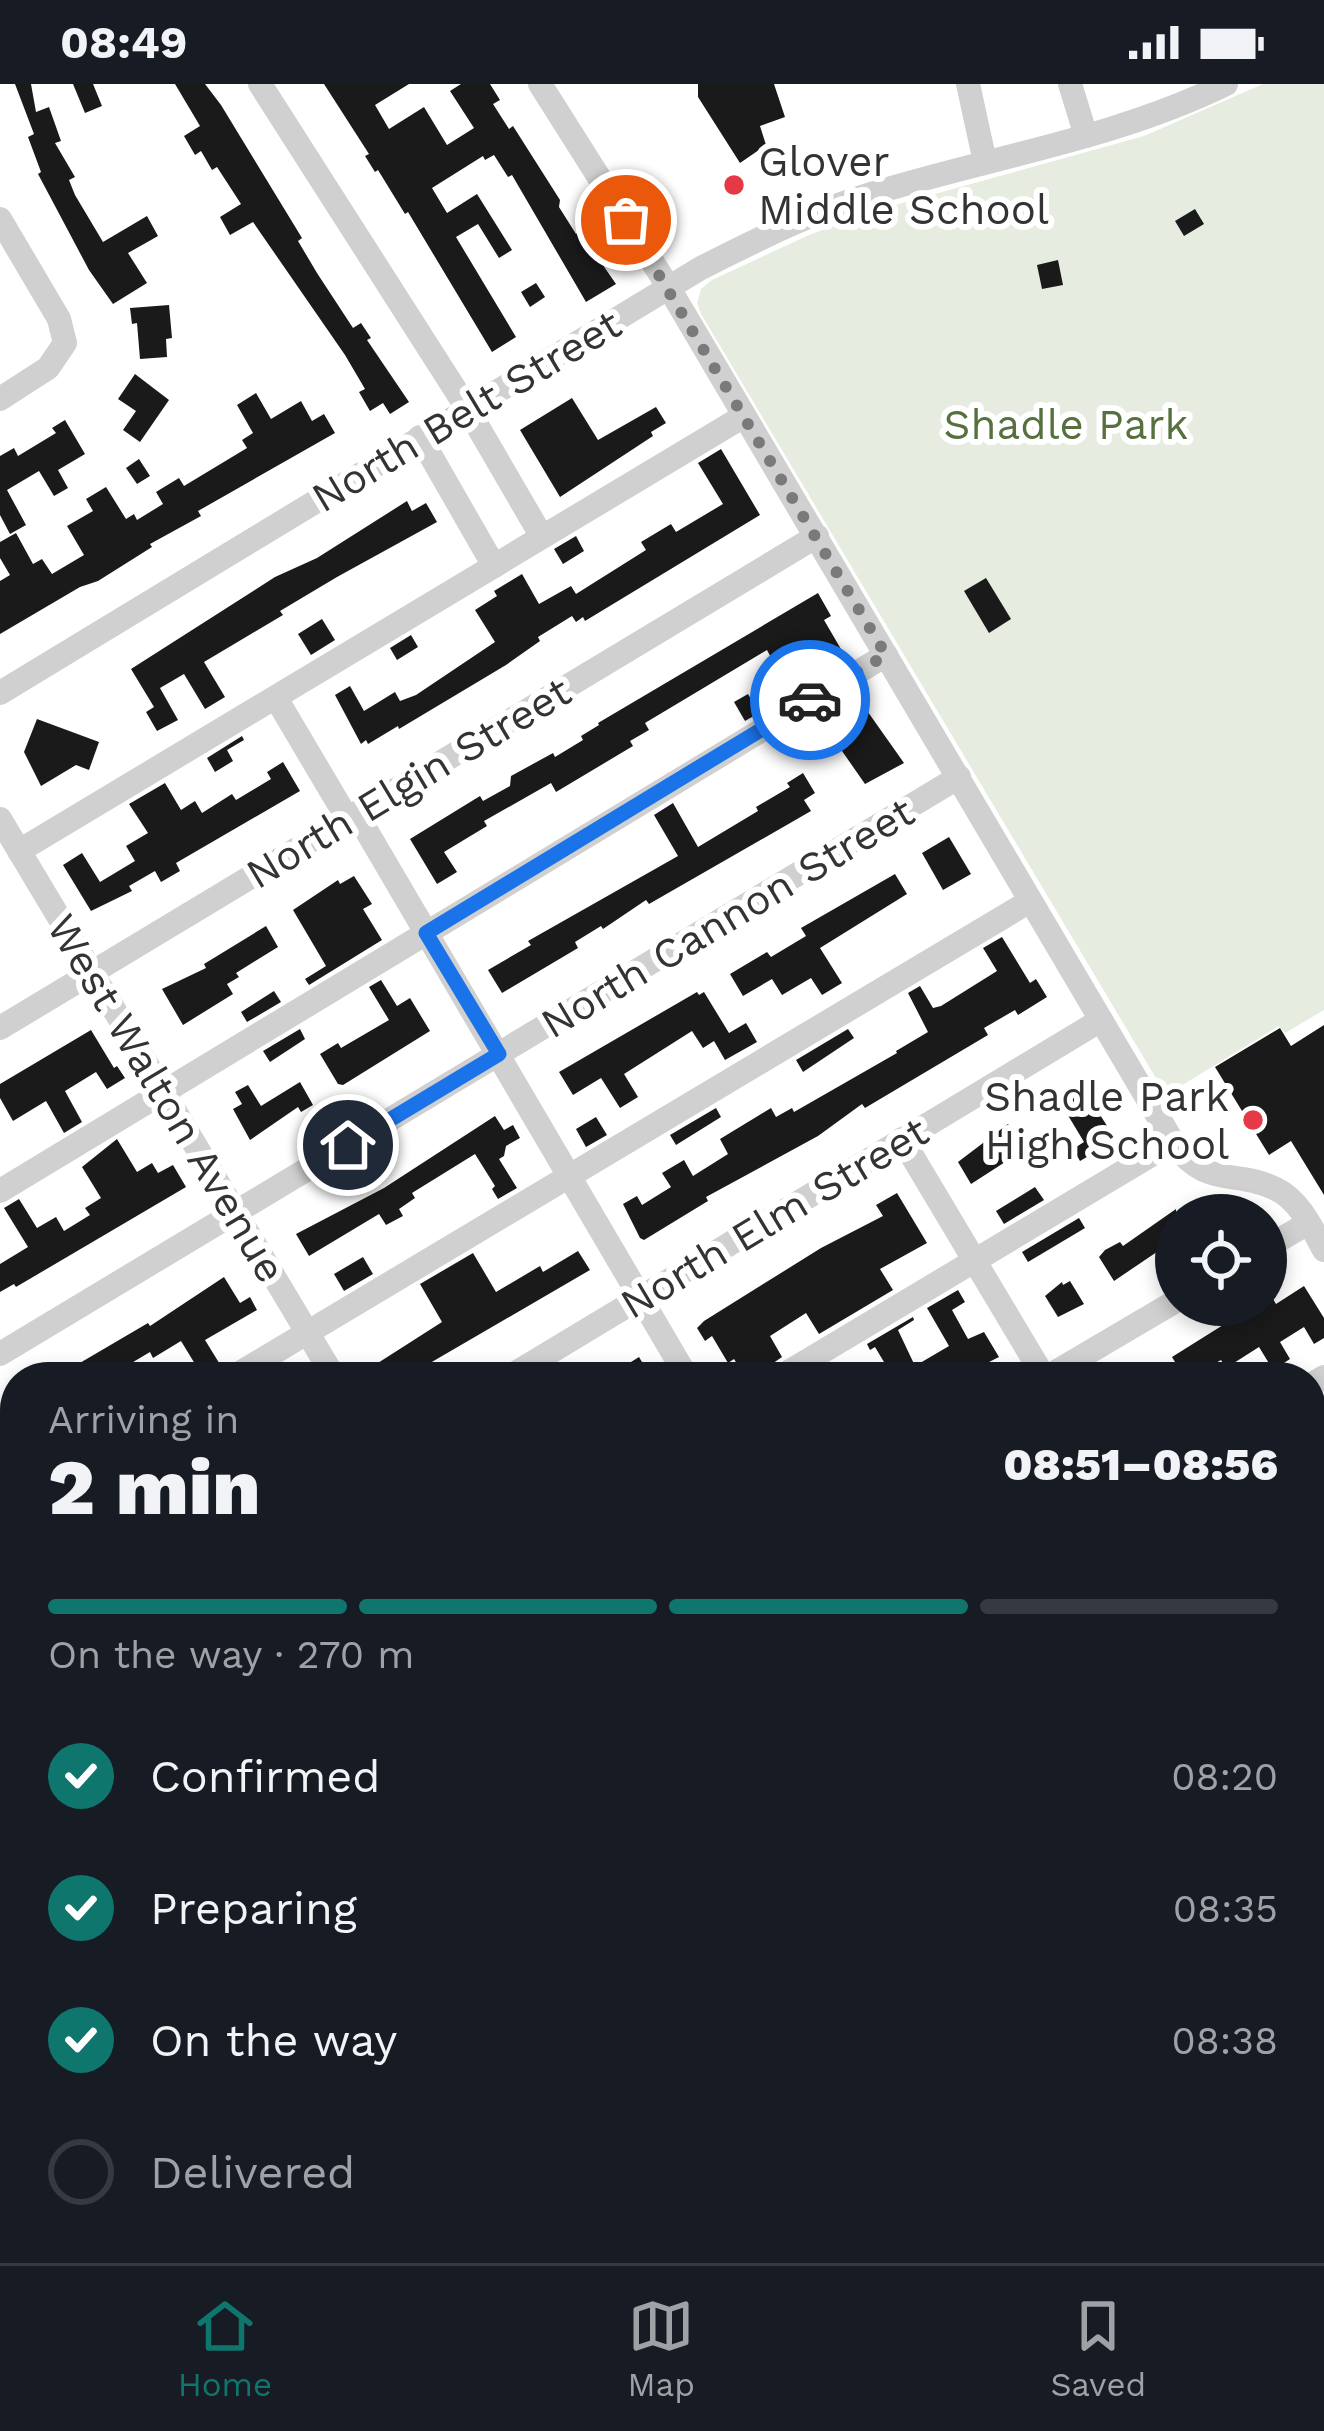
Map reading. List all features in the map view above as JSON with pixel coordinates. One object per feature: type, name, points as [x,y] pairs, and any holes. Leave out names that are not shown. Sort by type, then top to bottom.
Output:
[{"type":"street","points":[[260,84],[466,408],[542,537]]},
{"type":"street","points":[[540,84],[669,288],[1173,1142],[1202,1171],[1277,1190],[1293,1202],[1324,1250]]},
{"type":"street","points":[[968,84],[985,162]]},
{"type":"street","name":"North Belt Street","points":[[0,693],[466,408],[669,288],[802,218],[1165,112],[1226,84]]},
{"type":"street","points":[[1073,85],[1086,136]]},
{"type":"street","points":[[0,219],[64,332],[62,350],[48,368],[0,399]]},
{"type":"street","points":[[20,851],[744,416]]},
{"type":"street","points":[[420,437],[494,566]]},
{"type":"street","name":"North Elgin Street","points":[[0,1028],[817,536]]},
{"type":"street","points":[[0,1191],[886,655]]},
{"type":"street","points":[[276,698],[426,933],[678,1362]]},
{"type":"street","name":"North Cannon Street","points":[[0,1354],[959,777]]},
{"type":"street","name":"West Walton Avenue","points":[[0,819],[325,1362]]},
{"type":"street","points":[[258,1362],[1030,902]]},
{"type":"street","name":"North Elm Street","points":[[534,1362],[1101,1020]]},
{"type":"street","points":[[902,1139],[1037,1362]]},
{"type":"street","points":[[805,1362],[1173,1142]]},
{"type":"street","points":[[1287,1236],[1309,1223]]},
{"type":"street","points":[[1072,1362],[1155,1313]]},
{"type":"green space","name":"Shadle Park","points":[[1263,84],[1324,84],[1324,1010],[1285,1033],[1279,1026],[1166,1095],[697,303],[701,289],[712,280],[809,235],[870,212],[1144,136]]},
{"type":"building","points":[[15,84],[31,84],[36,112],[49,107],[61,141],[55,143],[75,177],[69,180],[75,195],[103,242],[147,216],[158,236],[128,253],[147,283],[113,304],[89,270],[38,174],[28,137],[34,134]]},
{"type":"building","points":[[73,84],[93,84],[102,106],[85,113]]},
{"type":"building","points":[[175,84],[205,84],[221,105],[302,238],[298,241],[317,273],[353,328],[361,323],[371,338],[367,340],[409,402],[390,414],[383,403],[370,411],[359,392],[365,389],[345,355],[253,222],[230,235],[220,217],[241,204],[217,167],[212,170],[201,151],[195,155],[184,136],[200,126]]},
{"type":"building","points":[[324,84],[409,84],[375,105],[389,129],[424,107],[447,145],[474,128],[450,91],[461,84],[490,84],[500,100],[493,104],[509,129],[513,126],[576,234],[580,232],[616,284],[586,302],[512,175],[508,177],[494,155],[485,160],[483,156],[432,188],[447,213],[477,194],[512,250],[499,258],[478,224],[456,237],[516,337],[492,352]]},
{"type":"building","points":[[698,84],[774,84],[785,117],[760,126],[766,145],[740,163],[698,97]]},
{"type":"building","points":[[1195,209],[1204,224],[1184,236],[1175,221]]},
{"type":"building","points":[[1058,260],[1063,285],[1042,289],[1037,265]]},
{"type":"building","points":[[536,283],[545,297],[530,307],[521,292]]},
{"type":"building","points":[[169,305],[172,338],[166,339],[167,357],[140,359],[137,323],[132,324],[130,308]]},
{"type":"building","points":[[135,374],[169,400],[140,442],[123,430],[136,411],[118,399]]},
{"type":"building","points":[[256,393],[271,419],[301,401],[312,421],[324,414],[335,433],[198,511],[201,516],[98,581],[0,634],[0,581],[10,575],[0,558],[0,542],[16,533],[33,564],[42,559],[52,574],[84,555],[67,526],[93,511],[86,499],[106,487],[126,519],[134,514],[137,520],[163,504],[156,492],[179,478],[184,486],[247,448],[242,440],[253,433],[237,405]]},
{"type":"building","points":[[572,398],[598,440],[656,407],[666,423],[560,497],[520,430]]},
{"type":"building","points":[[65,420],[85,454],[58,470],[68,488],[54,496],[39,471],[7,490],[26,525],[10,534],[0,515],[0,456],[14,448],[18,456],[56,433],[52,428]]},
{"type":"building","points":[[721,449],[760,515],[585,621],[583,617],[576,622],[572,616],[506,665],[399,729],[361,744],[335,695],[350,686],[364,711],[395,692],[400,701],[416,695],[495,642],[475,610],[497,596],[494,591],[522,574],[539,604],[571,586],[576,594],[646,550],[641,542],[671,524],[676,532],[723,504],[698,463]]},
{"type":"building","points":[[139,459],[150,476],[137,484],[126,468]]},
{"type":"building","points":[[407,501],[412,511],[426,503],[437,522],[280,611],[283,615],[204,662],[225,697],[205,709],[184,674],[160,688],[178,720],[157,731],[146,712],[154,707],[131,669],[275,577],[317,558]]},
{"type":"building","points":[[576,536],[584,551],[563,564],[554,549]]},
{"type":"building","points":[[986,578],[1011,619],[989,633],[964,591]]},
{"type":"building","points":[[818,593],[831,616],[824,620],[845,656],[790,694],[767,650],[645,723],[649,730],[630,741],[633,746],[556,792],[551,783],[484,821],[487,826],[444,852],[457,872],[437,884],[410,839],[480,796],[483,801],[510,786],[511,776],[553,753],[555,757],[583,740],[581,736],[598,723]]},
{"type":"building","points":[[322,619],[335,640],[311,655],[298,634]]},
{"type":"building","points":[[411,635],[418,647],[397,660],[390,648]]},
{"type":"building","points":[[748,694],[759,713],[745,721],[734,702]]},
{"type":"building","points":[[842,701],[850,713],[863,705],[904,763],[865,784],[826,728],[830,725],[822,713]]},
{"type":"building","points":[[37,719],[99,742],[89,770],[76,765],[41,786],[24,752]]},
{"type":"building","points":[[242,736],[244,740],[227,750],[233,761],[215,772],[207,758]]},
{"type":"building","points":[[283,762],[300,791],[176,863],[180,871],[161,882],[155,871],[129,886],[132,891],[91,911],[63,865],[82,853],[100,882],[135,861],[126,846],[148,833],[129,804],[165,783],[181,810],[195,801],[202,813],[232,794],[236,800],[271,779],[267,772]]},
{"type":"building","points":[[803,773],[815,793],[804,800],[811,811],[649,904],[646,900],[601,926],[575,942],[578,948],[502,993],[488,970],[531,945],[528,941],[678,856],[654,815],[673,803],[698,847],[758,811],[756,807],[790,787],[787,783]]},
{"type":"building","points":[[949,837],[971,874],[943,890],[922,853]]},
{"type":"building","points":[[895,874],[907,894],[820,948],[842,983],[822,995],[811,978],[782,995],[772,979],[743,996],[730,974],[806,936],[801,928]]},
{"type":"building","points":[[354,876],[372,904],[363,909],[382,940],[309,985],[305,979],[326,966],[293,910],[338,880],[340,884]]},
{"type":"building","points":[[266,926],[278,947],[236,973],[239,977],[227,984],[233,994],[183,1025],[162,989],[206,968],[204,964]]},
{"type":"building","points":[[1002,937],[1030,983],[1036,979],[1047,997],[984,1028],[988,1035],[865,1108],[862,1104],[818,1136],[706,1197],[708,1201],[644,1240],[640,1238],[623,1204],[637,1196],[642,1205],[671,1187],[662,1173],[684,1160],[693,1176],[728,1154],[720,1139],[771,1108],[776,1117],[792,1108],[794,1112],[928,1032],[908,993],[920,986],[933,1008],[941,1006],[997,971],[983,948]]},
{"type":"building","points":[[381,980],[397,1006],[410,998],[430,1031],[338,1084],[320,1054],[338,1043],[341,1048],[389,1020],[369,987]]},
{"type":"building","points":[[274,991],[281,1002],[247,1022],[241,1012]]},
{"type":"building","points":[[704,992],[729,1033],[746,1023],[757,1042],[725,1060],[714,1041],[703,1048],[692,1031],[624,1074],[638,1097],[620,1108],[601,1078],[573,1095],[559,1072]]},
{"type":"building","points":[[1324,1025],[1324,1195],[1291,1141],[1269,1155],[1215,1067],[1280,1028],[1291,1046]]},
{"type":"building","points":[[300,1029],[305,1039],[270,1062],[263,1051]]},
{"type":"building","points":[[848,1029],[854,1038],[803,1072],[796,1060]]},
{"type":"building","points":[[91,1030],[125,1078],[107,1089],[96,1072],[65,1091],[82,1122],[64,1133],[46,1101],[13,1121],[0,1098],[0,1084]]},
{"type":"building","points":[[300,1082],[313,1105],[301,1112],[298,1107],[250,1140],[233,1109],[242,1104],[235,1092],[248,1085],[261,1106]]},
{"type":"building","points":[[1083,1088],[1116,1140],[1080,1161],[1073,1149],[1084,1142],[1060,1102]]},
{"type":"building","points":[[716,1108],[721,1117],[676,1145],[670,1135]]},
{"type":"building","points":[[495,1116],[504,1130],[513,1125],[520,1138],[506,1146],[499,1159],[517,1188],[498,1199],[475,1154],[412,1193],[415,1198],[399,1209],[403,1216],[386,1225],[379,1214],[309,1256],[296,1234],[384,1188]]},
{"type":"building","points":[[596,1117],[607,1135],[586,1147],[576,1129]]},
{"type":"building","points":[[1008,1124],[1024,1150],[971,1184],[958,1162]]},
{"type":"building","points":[[117,1139],[137,1172],[152,1163],[158,1173],[173,1165],[186,1187],[0,1292],[0,1264],[28,1247],[4,1208],[19,1199],[37,1228],[56,1217],[64,1231],[90,1215],[85,1208],[101,1198],[82,1167]]},
{"type":"building","points":[[1035,1187],[1044,1200],[1004,1224],[996,1211]]},
{"type":"building","points":[[897,1193],[927,1243],[880,1269],[893,1290],[819,1334],[806,1313],[770,1336],[782,1357],[775,1362],[727,1362],[712,1336],[705,1341],[697,1328],[704,1321],[821,1248],[883,1216],[876,1205]]},
{"type":"building","points":[[1079,1218],[1085,1228],[1028,1262],[1022,1252]]},
{"type":"building","points":[[1155,1224],[1155,1253],[1114,1281],[1099,1257],[1120,1242],[1123,1246]]},
{"type":"building","points":[[578,1251],[590,1270],[432,1362],[379,1362],[442,1322],[420,1284],[473,1253],[496,1292],[540,1266],[543,1272]]},
{"type":"building","points":[[363,1257],[373,1274],[344,1291],[334,1274]]},
{"type":"building","points":[[224,1277],[240,1303],[250,1297],[257,1310],[205,1340],[219,1362],[194,1362],[181,1341],[153,1358],[150,1352],[133,1362],[82,1362],[150,1326]]},
{"type":"building","points":[[1070,1281],[1084,1304],[1058,1317],[1045,1296]]},
{"type":"building","points":[[1304,1286],[1324,1318],[1324,1338],[1314,1344],[1304,1327],[1280,1342],[1290,1359],[1285,1362],[1268,1362],[1259,1347],[1235,1362],[1175,1362],[1172,1357],[1221,1326],[1287,1326],[1287,1297]]},
{"type":"building","points":[[958,1290],[965,1302],[952,1310],[968,1339],[984,1332],[999,1357],[989,1362],[922,1362],[949,1346],[927,1308]]},
{"type":"building","points":[[913,1317],[898,1330],[913,1362],[884,1362],[875,1347],[870,1350],[867,1344]]},
{"type":"way so far","points":[[626,220],[886,655],[810,700]]},
{"type":"place","name":"Glover Middle School","points":[[734,185]]},
{"type":"place","name":"Shadle Park High School","points":[[1253,1120]]},
{"type":"route","points":[[348,1145],[499,1054],[426,933],[810,700]]}]
